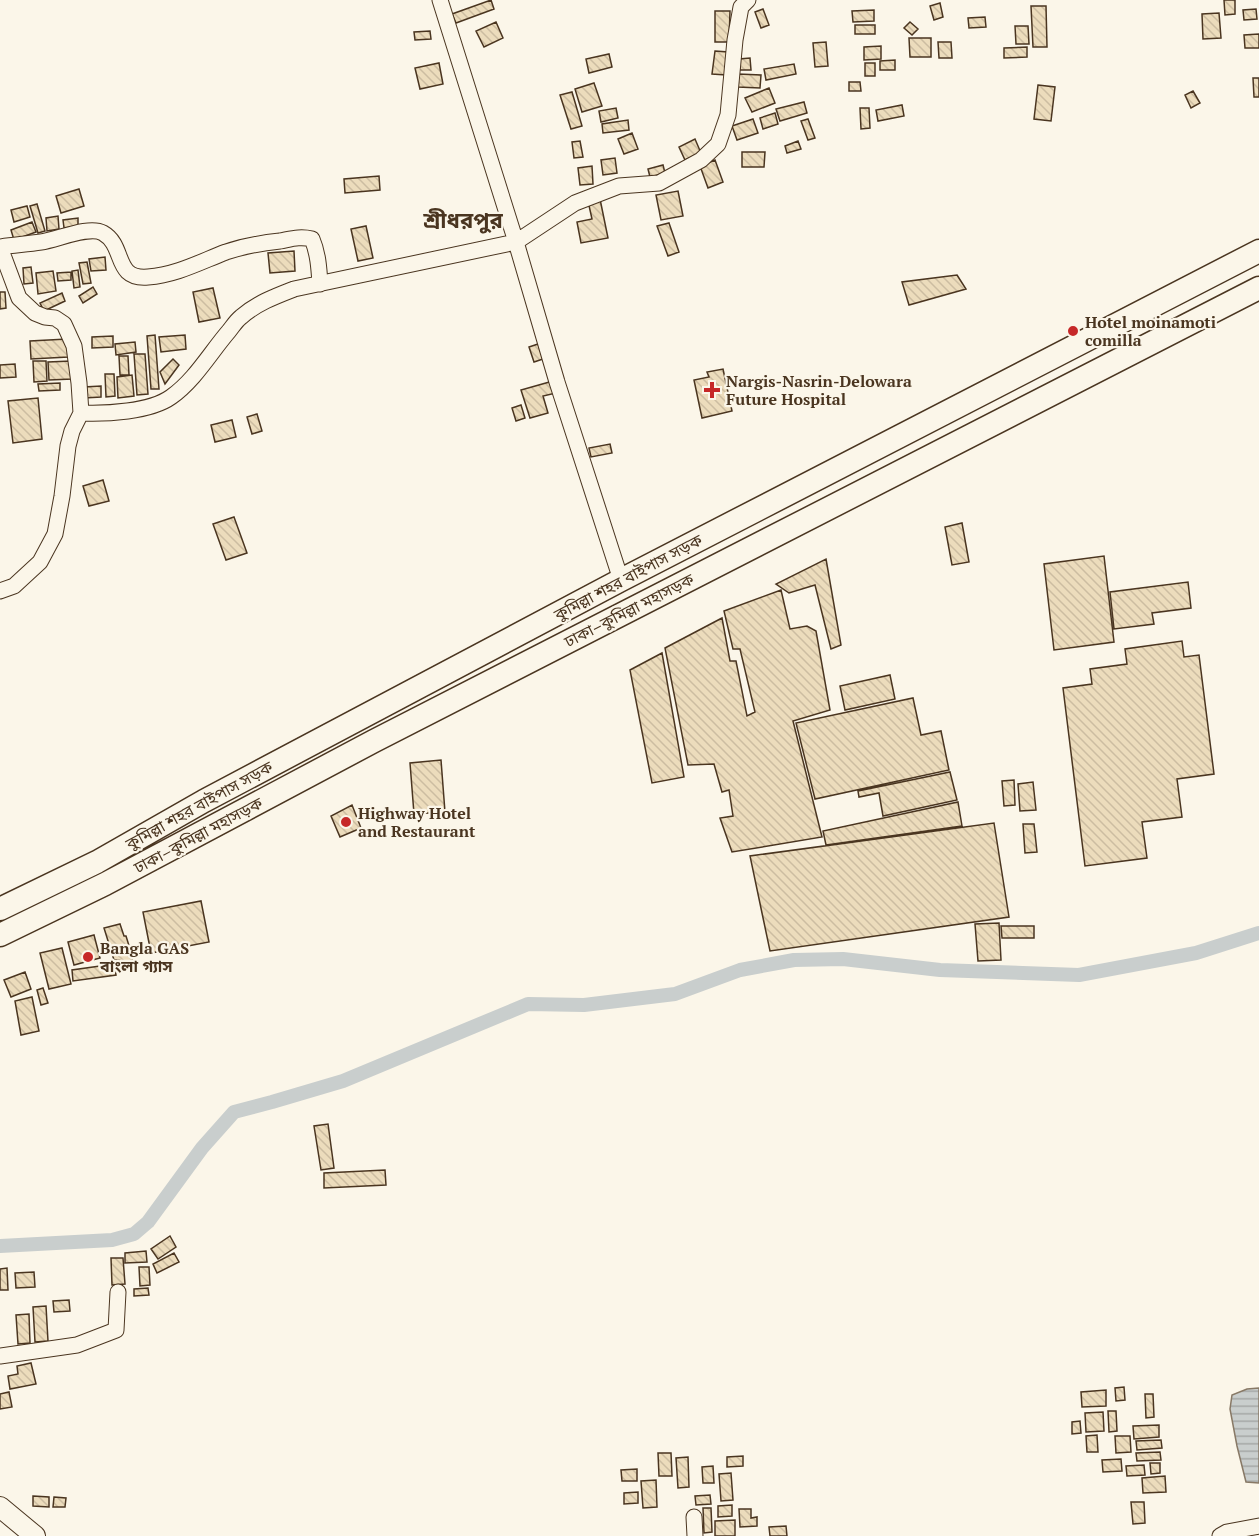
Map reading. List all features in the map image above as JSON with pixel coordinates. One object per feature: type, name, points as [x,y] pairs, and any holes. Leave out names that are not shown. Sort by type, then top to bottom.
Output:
[{"type":"highway","name":"কুমিল্লা শহর বাইপাস সড়ক","points":[[0,909],[97,862],[204,801],[621,580],[1259,251]]},
{"type":"highway","name":"ঢাকা–কুমিল্লা মহাসড়ক","points":[[0,935],[135,868],[375,741],[1259,288]]},
{"type":"highway","points":[[0,895],[112,842],[123,847],[135,868],[134,883],[0,951]]},
{"type":"main road","points":[[0,1507],[35,1536]]},
{"type":"street","points":[[440,0],[529,282],[557,382],[621,580]]},
{"type":"street","points":[[81,413],[100,414],[148,408],[170,398],[196,374],[240,317],[266,300],[294,289],[516,242],[575,203],[619,186],[659,183],[701,160],[718,144],[728,115],[735,40],[741,7],[748,0]]},
{"type":"street","points":[[0,591],[14,586],[40,562],[55,534],[68,446],[81,413],[74,346],[64,324],[55,318],[35,313],[19,298],[0,247],[43,242],[91,231],[103,232],[111,240],[125,270],[132,276],[147,277],[183,270],[246,246],[306,237],[312,239],[315,246],[320,284]]},
{"type":"street","points":[[0,1356],[77,1345],[116,1330],[118,1292]]},
{"type":"street","points":[[694,1517],[695,1536]]},
{"type":"street","points":[[1220,1536],[1227,1532],[1259,1526]]},
{"type":"shaded area","points":[[1259,1388],[1259,1483],[1246,1482],[1230,1409],[1232,1395],[1247,1389]]},
{"type":"building","points":[[491,0],[494,9],[456,23],[452,14]]},
{"type":"building","points":[[1224,0],[1235,0],[1235,14],[1225,15]]},
{"type":"building","points":[[940,3],[943,17],[934,20],[930,6]]},
{"type":"building","points":[[1031,6],[1046,6],[1047,47],[1033,47]]},
{"type":"building","points":[[763,9],[769,25],[761,28],[755,12]]},
{"type":"building","points":[[1256,9],[1257,19],[1244,20],[1243,10]]},
{"type":"building","points":[[874,10],[874,21],[853,22],[852,11]]},
{"type":"building","points":[[715,11],[730,11],[729,42],[715,42]]},
{"type":"building","points":[[1219,13],[1221,38],[1203,39],[1202,14]]},
{"type":"building","points":[[985,17],[986,27],[969,28],[968,18]]},
{"type":"building","points":[[496,22],[503,38],[484,47],[476,31]]},
{"type":"building","points":[[910,22],[918,29],[912,35],[904,28]]},
{"type":"building","points":[[855,25],[875,25],[875,34],[855,34]]},
{"type":"building","points":[[1015,26],[1028,26],[1029,44],[1016,44]]},
{"type":"building","points":[[430,31],[431,39],[415,40],[414,32]]},
{"type":"building","points":[[1259,34],[1259,48],[1245,48],[1244,35]]},
{"type":"building","points":[[909,38],[931,38],[931,57],[910,57]]},
{"type":"building","points":[[826,42],[828,66],[815,67],[813,43]]},
{"type":"building","points":[[938,42],[951,42],[952,58],[939,58]]},
{"type":"building","points":[[881,46],[881,59],[864,60],[864,47]]},
{"type":"building","points":[[1027,47],[1027,57],[1004,58],[1004,48]]},
{"type":"building","points":[[715,51],[728,52],[726,75],[712,74]]},
{"type":"building","points":[[609,54],[612,67],[589,73],[586,59]]},
{"type":"building","points":[[750,58],[751,70],[740,70],[739,59]]},
{"type":"building","points":[[895,60],[895,70],[880,70],[880,61]]},
{"type":"building","points":[[439,63],[443,84],[420,89],[415,68]]},
{"type":"building","points":[[865,63],[875,63],[875,76],[865,76]]},
{"type":"building","points":[[794,64],[796,74],[766,80],[764,69]]},
{"type":"building","points":[[738,74],[761,75],[760,88],[738,87]]},
{"type":"building","points":[[1253,78],[1259,78],[1259,97],[1254,97]]},
{"type":"building","points":[[849,82],[860,82],[861,91],[849,91]]},
{"type":"building","points":[[594,83],[602,106],[582,112],[575,89]]},
{"type":"building","points":[[1038,85],[1055,87],[1051,121],[1034,119]]},
{"type":"building","points":[[769,88],[775,103],[752,112],[745,98]]},
{"type":"building","points":[[1193,91],[1200,103],[1191,108],[1185,95]]},
{"type":"building","points":[[572,92],[582,126],[571,129],[560,95]]},
{"type":"building","points":[[804,102],[807,113],[780,121],[776,109]]},
{"type":"building","points":[[902,105],[904,116],[878,121],[876,110]]},
{"type":"building","points":[[616,108],[618,118],[601,122],[599,111]]},
{"type":"building","points":[[860,108],[869,108],[870,128],[861,129]]},
{"type":"building","points":[[775,113],[778,124],[763,129],[760,118]]},
{"type":"building","points":[[753,119],[758,133],[737,140],[732,126]]},
{"type":"building","points":[[808,119],[815,138],[808,140],[801,121]]},
{"type":"building","points":[[628,120],[629,130],[603,133],[602,124]]},
{"type":"building","points":[[632,133],[638,149],[624,154],[618,139]]},
{"type":"building","points":[[695,139],[701,153],[685,160],[679,147]]},
{"type":"building","points":[[580,141],[583,157],[574,158],[572,142]]},
{"type":"building","points":[[798,141],[801,149],[787,153],[785,146]]},
{"type":"building","points":[[742,152],[765,152],[764,167],[742,167]]},
{"type":"building","points":[[615,158],[617,173],[603,175],[601,160]]},
{"type":"building","points":[[715,160],[723,182],[708,188],[700,166]]},
{"type":"building","points":[[663,165],[665,173],[650,177],[648,169]]},
{"type":"building","points":[[592,166],[593,184],[580,185],[578,168]]},
{"type":"building","points":[[379,176],[380,190],[345,193],[344,179]]},
{"type":"building","points":[[79,189],[84,206],[61,213],[56,196]]},
{"type":"building","points":[[678,191],[683,216],[661,220],[656,195]]},
{"type":"building","points":[[600,199],[608,238],[581,243],[577,222],[592,219],[588,201]]},
{"type":"building","points":[[37,204],[45,231],[38,233],[30,206]]},
{"type":"building","points":[[27,206],[30,217],[14,222],[11,210]]},
{"type":"building","points":[[58,216],[59,229],[47,231],[46,218]]},
{"type":"building","points":[[78,218],[78,226],[64,228],[63,220]]},
{"type":"building","points":[[32,222],[36,232],[14,240],[11,230]]},
{"type":"building","points":[[669,223],[679,252],[668,256],[657,226]]},
{"type":"building","points":[[366,226],[373,258],[358,261],[351,229]]},
{"type":"building","points":[[294,251],[295,271],[270,273],[268,253]]},
{"type":"building","points":[[105,257],[106,270],[91,271],[89,259]]},
{"type":"building","points":[[87,262],[91,283],[83,284],[79,263]]},
{"type":"building","points":[[31,267],[33,283],[24,284],[23,268]]},
{"type":"building","points":[[78,270],[80,287],[74,288],[72,271]]},
{"type":"building","points":[[53,271],[56,291],[38,294],[36,273]]},
{"type":"building","points":[[71,272],[71,280],[58,281],[57,273]]},
{"type":"building","points":[[957,275],[966,289],[909,305],[902,282]]},
{"type":"building","points":[[93,287],[97,294],[83,303],[79,296]]},
{"type":"building","points":[[213,288],[220,318],[199,322],[193,292]]},
{"type":"building","points":[[0,292],[5,292],[6,308],[0,309]]},
{"type":"building","points":[[62,293],[65,301],[44,311],[40,303]]},
{"type":"building","points":[[155,335],[159,389],[151,389],[147,336]]},
{"type":"building","points":[[185,335],[186,349],[161,352],[159,337]]},
{"type":"building","points":[[113,336],[113,347],[92,348],[92,337]]},
{"type":"building","points":[[67,339],[68,357],[31,359],[30,341]]},
{"type":"building","points":[[135,342],[136,352],[116,355],[115,344]]},
{"type":"building","points":[[538,344],[543,359],[534,362],[529,347]]},
{"type":"building","points":[[134,354],[145,354],[148,394],[137,395]]},
{"type":"building","points":[[119,356],[128,356],[129,375],[120,375]]},
{"type":"building","points":[[173,359],[179,365],[165,384],[160,372]]},
{"type":"building","points":[[33,361],[46,361],[47,381],[34,382]]},
{"type":"building","points":[[71,361],[72,379],[49,380],[48,362]]},
{"type":"building","points":[[15,364],[16,377],[0,378],[0,365]]},
{"type":"building","points":[[723,369],[732,411],[702,418],[694,380],[709,377],[707,372]]},
{"type":"building","points":[[105,374],[114,374],[115,396],[106,397]]},
{"type":"building","points":[[132,375],[134,396],[118,398],[117,377]]},
{"type":"building","points":[[553,381],[556,393],[543,396],[548,413],[530,418],[521,390]]},
{"type":"building","points":[[60,383],[60,390],[39,391],[38,384]]},
{"type":"building","points":[[101,386],[101,397],[84,398],[84,387]]},
{"type":"building","points":[[38,398],[42,439],[13,443],[8,401]]},
{"type":"building","points":[[521,405],[525,418],[516,421],[512,408]]},
{"type":"building","points":[[257,414],[262,431],[252,434],[247,417]]},
{"type":"building","points":[[232,420],[236,437],[215,442],[211,425]]},
{"type":"building","points":[[610,444],[612,453],[591,457],[589,448]]},
{"type":"building","points":[[103,480],[109,501],[89,506],[83,486]]},
{"type":"building","points":[[234,517],[247,553],[226,560],[213,524]]},
{"type":"building","points":[[962,523],[969,562],[952,565],[945,527]]},
{"type":"building","points":[[1104,556],[1114,642],[1054,650],[1044,564]]},
{"type":"building","points":[[826,559],[841,645],[831,649],[815,585],[789,593],[776,584]]},
{"type":"building","points":[[1188,582],[1191,608],[1152,613],[1154,624],[1114,629],[1110,592]]},
{"type":"building","points":[[781,590],[790,629],[807,626],[816,631],[830,710],[793,721],[822,837],[732,852],[720,818],[733,816],[729,790],[722,792],[714,764],[688,765],[665,648],[722,618],[730,661],[736,661],[747,716],[755,712],[740,649],[733,649],[724,611]]},
{"type":"building","points":[[1182,641],[1184,657],[1199,655],[1214,774],[1177,779],[1182,817],[1142,822],[1147,858],[1085,866],[1063,688],[1092,684],[1090,669],[1127,664],[1125,649]]},
{"type":"building","points":[[662,653],[684,777],[652,783],[630,670]]},
{"type":"building","points":[[890,675],[895,699],[845,710],[840,686]]},
{"type":"building","points":[[913,698],[921,735],[941,731],[949,770],[815,799],[796,723]]},
{"type":"building","points":[[441,760],[445,812],[414,814],[410,763]]},
{"type":"building","points":[[950,772],[957,800],[883,816],[879,793],[859,797],[858,791]]},
{"type":"building","points":[[1014,780],[1015,805],[1004,806],[1002,781]]},
{"type":"building","points":[[1033,782],[1036,810],[1020,811],[1018,784]]},
{"type":"building","points":[[958,802],[962,826],[826,845],[823,831]]},
{"type":"building","name":"Highway Hotel and Restaurant","points":[[352,805],[361,828],[340,837],[331,816]]},
{"type":"building","points":[[994,823],[1009,917],[770,951],[750,856]]},
{"type":"building","points":[[1023,824],[1034,824],[1037,852],[1025,853]]},
{"type":"building","points":[[201,901],[209,942],[151,953],[143,912]]},
{"type":"building","points":[[999,923],[1001,960],[978,961],[975,924]]},
{"type":"building","points":[[120,924],[134,962],[114,960],[104,928]]},
{"type":"building","points":[[1001,926],[1034,926],[1034,938],[1002,938]]},
{"type":"building","points":[[94,935],[100,958],[74,965],[68,942]]},
{"type":"building","points":[[62,948],[71,984],[49,989],[40,953]]},
{"type":"building","points":[[114,964],[116,975],[73,981],[72,970]]},
{"type":"building","points":[[25,972],[31,989],[11,997],[4,980]]},
{"type":"building","points":[[43,988],[48,1003],[41,1005],[37,990]]},
{"type":"building","points":[[32,997],[39,1031],[21,1035],[15,1001]]},
{"type":"building","points":[[328,1124],[334,1168],[321,1170],[314,1126]]},
{"type":"building","points":[[385,1170],[386,1185],[324,1188],[324,1173]]},
{"type":"building","points":[[170,1236],[176,1247],[158,1259],[151,1249]]},
{"type":"building","points":[[146,1251],[147,1262],[125,1263],[125,1253]]},
{"type":"building","points":[[174,1253],[179,1262],[157,1273],[153,1264]]},
{"type":"building","points":[[111,1258],[123,1258],[125,1284],[112,1285]]},
{"type":"building","points":[[139,1267],[149,1267],[150,1285],[140,1286]]},
{"type":"building","points":[[7,1268],[8,1290],[0,1290],[0,1269]]},
{"type":"building","points":[[34,1272],[35,1287],[16,1288],[15,1273]]},
{"type":"building","points":[[148,1288],[149,1295],[134,1296],[134,1289]]},
{"type":"building","points":[[69,1300],[70,1311],[54,1312],[53,1301]]},
{"type":"building","points":[[46,1306],[48,1341],[35,1342],[33,1307]]},
{"type":"building","points":[[29,1314],[30,1343],[18,1344],[16,1315]]},
{"type":"building","points":[[31,1363],[36,1384],[10,1389],[8,1376],[18,1374],[17,1366]]},
{"type":"building","points":[[1124,1387],[1125,1400],[1116,1401],[1115,1388]]},
{"type":"building","points":[[1106,1390],[1106,1406],[1082,1407],[1081,1392]]},
{"type":"building","points":[[9,1392],[12,1407],[0,1409],[0,1394]]},
{"type":"building","points":[[1145,1394],[1153,1394],[1154,1417],[1146,1418]]},
{"type":"building","points":[[1108,1411],[1116,1411],[1117,1431],[1109,1432]]},
{"type":"building","points":[[1103,1412],[1104,1431],[1086,1432],[1085,1413]]},
{"type":"building","points":[[1080,1421],[1081,1433],[1072,1434],[1072,1422]]},
{"type":"building","points":[[1159,1425],[1159,1437],[1134,1439],[1133,1426]]},
{"type":"building","points":[[1097,1435],[1098,1452],[1087,1452],[1086,1436]]},
{"type":"building","points":[[1115,1436],[1130,1436],[1131,1452],[1116,1453]]},
{"type":"building","points":[[1161,1440],[1162,1448],[1137,1450],[1136,1441]]},
{"type":"building","points":[[1160,1452],[1161,1460],[1137,1461],[1136,1453]]},
{"type":"building","points":[[658,1453],[671,1453],[672,1476],[659,1476]]},
{"type":"building","points":[[743,1456],[743,1466],[727,1467],[727,1457]]},
{"type":"building","points":[[688,1457],[689,1487],[678,1488],[676,1458]]},
{"type":"building","points":[[1121,1459],[1122,1471],[1103,1472],[1102,1460]]},
{"type":"building","points":[[1150,1463],[1160,1463],[1160,1473],[1151,1474]]},
{"type":"building","points":[[1144,1465],[1145,1475],[1127,1476],[1126,1466]]},
{"type":"building","points":[[713,1466],[714,1483],[703,1483],[702,1467]]},
{"type":"building","points":[[637,1469],[637,1481],[622,1481],[621,1470]]},
{"type":"building","points":[[731,1473],[733,1500],[721,1501],[719,1474]]},
{"type":"building","points":[[1165,1476],[1166,1492],[1143,1493],[1142,1478]]},
{"type":"building","points":[[656,1480],[657,1507],[643,1508],[641,1481]]},
{"type":"building","points":[[638,1492],[638,1503],[624,1504],[624,1493]]},
{"type":"building","points":[[710,1495],[711,1504],[696,1505],[695,1496]]},
{"type":"building","points":[[33,1496],[49,1497],[49,1507],[33,1506]]},
{"type":"building","points":[[54,1497],[66,1498],[65,1507],[53,1507]]},
{"type":"building","points":[[1131,1502],[1144,1502],[1145,1523],[1133,1524]]},
{"type":"building","points":[[732,1505],[732,1516],[718,1517],[718,1506]]},
{"type":"building","points":[[703,1508],[711,1508],[712,1532],[704,1533]]},
{"type":"building","points":[[739,1509],[751,1509],[751,1518],[757,1517],[757,1526],[740,1527]]},
{"type":"building","points":[[735,1520],[735,1536],[715,1536],[715,1521]]},
{"type":"building","points":[[786,1526],[787,1536],[770,1536],[769,1527]]},
{"type":"waterway","points":[[0,1246],[112,1240],[134,1234],[148,1222],[202,1148],[234,1112],[343,1081],[528,1004],[584,1005],[675,994],[740,970],[794,960],[843,959],[940,970],[1079,975],[1196,953],[1259,933]]},
{"type":"place","name":"Hotel moinamoti comilla","points":[[1073,331]]},
{"type":"place","name":"Nargis-Nasrin-Delowara Future Hospital","points":[[712,390]]},
{"type":"place","name":"Highway Hotel and Restaurant","points":[[346,822]]},
{"type":"place","name":"Bangla GAS বাংলা গ্যাস","points":[[88,957]]},
{"type":"district","name":"শ্রীধরপুর","points":[[463,220]]}]
